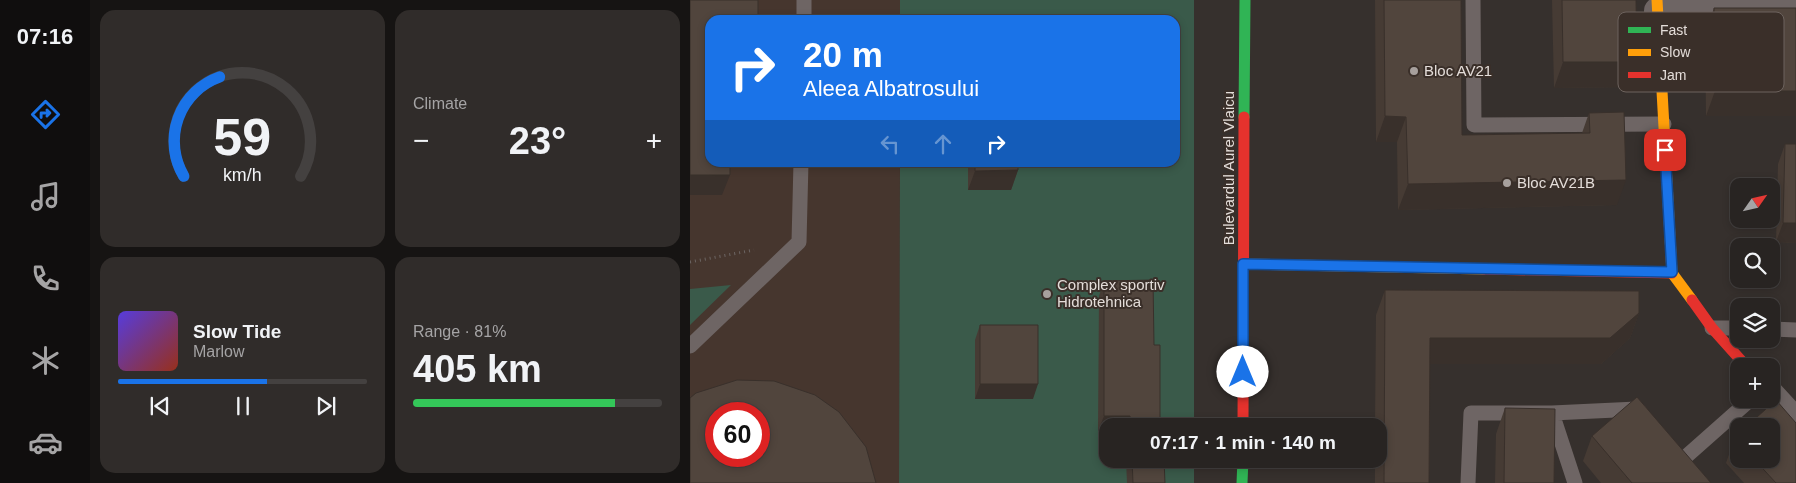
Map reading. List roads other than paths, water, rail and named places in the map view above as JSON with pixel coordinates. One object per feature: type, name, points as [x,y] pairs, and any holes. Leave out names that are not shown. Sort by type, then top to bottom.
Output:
[{"type":"street","name":"Bulevardul Aurel Vlaicu","points":[[1243,418],[1245,0]]},
{"type":"street","points":[[1657,6],[1796,11]]},
{"type":"street","points":[[1662,92],[1672,272],[1712,328],[1739,358]]},
{"type":"street","points":[[1243,264],[1672,272]]},
{"type":"street","points":[[1780,405],[1796,422]]},
{"type":"street","points":[[1242,483],[1243,468]]},
{"type":"lane","points":[[804,0],[804,15]]},
{"type":"lane","points":[[1473,0],[1474,125],[1664,124]]},
{"type":"lane","points":[[690,346],[799,242],[801,167]]},
{"type":"lane","points":[[1712,328],[1730,328]]},
{"type":"lane","points":[[1780,329],[1796,330]]},
{"type":"lane","points":[[1681,461],[1742,408]]},
{"type":"lane","points":[[1468,483],[1471,413],[1552,413],[1637,409],[1650,424]]},
{"type":"lane","points":[[1552,413],[1575,483]]},
{"type":"lane","points":[[1669,446],[1701,483]]},
{"type":"place","name":"Bloc AV21","points":[[1414,71]]},
{"type":"place","name":"Bloc AV21B","points":[[1507,183]]},
{"type":"place","name":"Complex sportiv Hidrotehnica","points":[[1047,294]]}]
